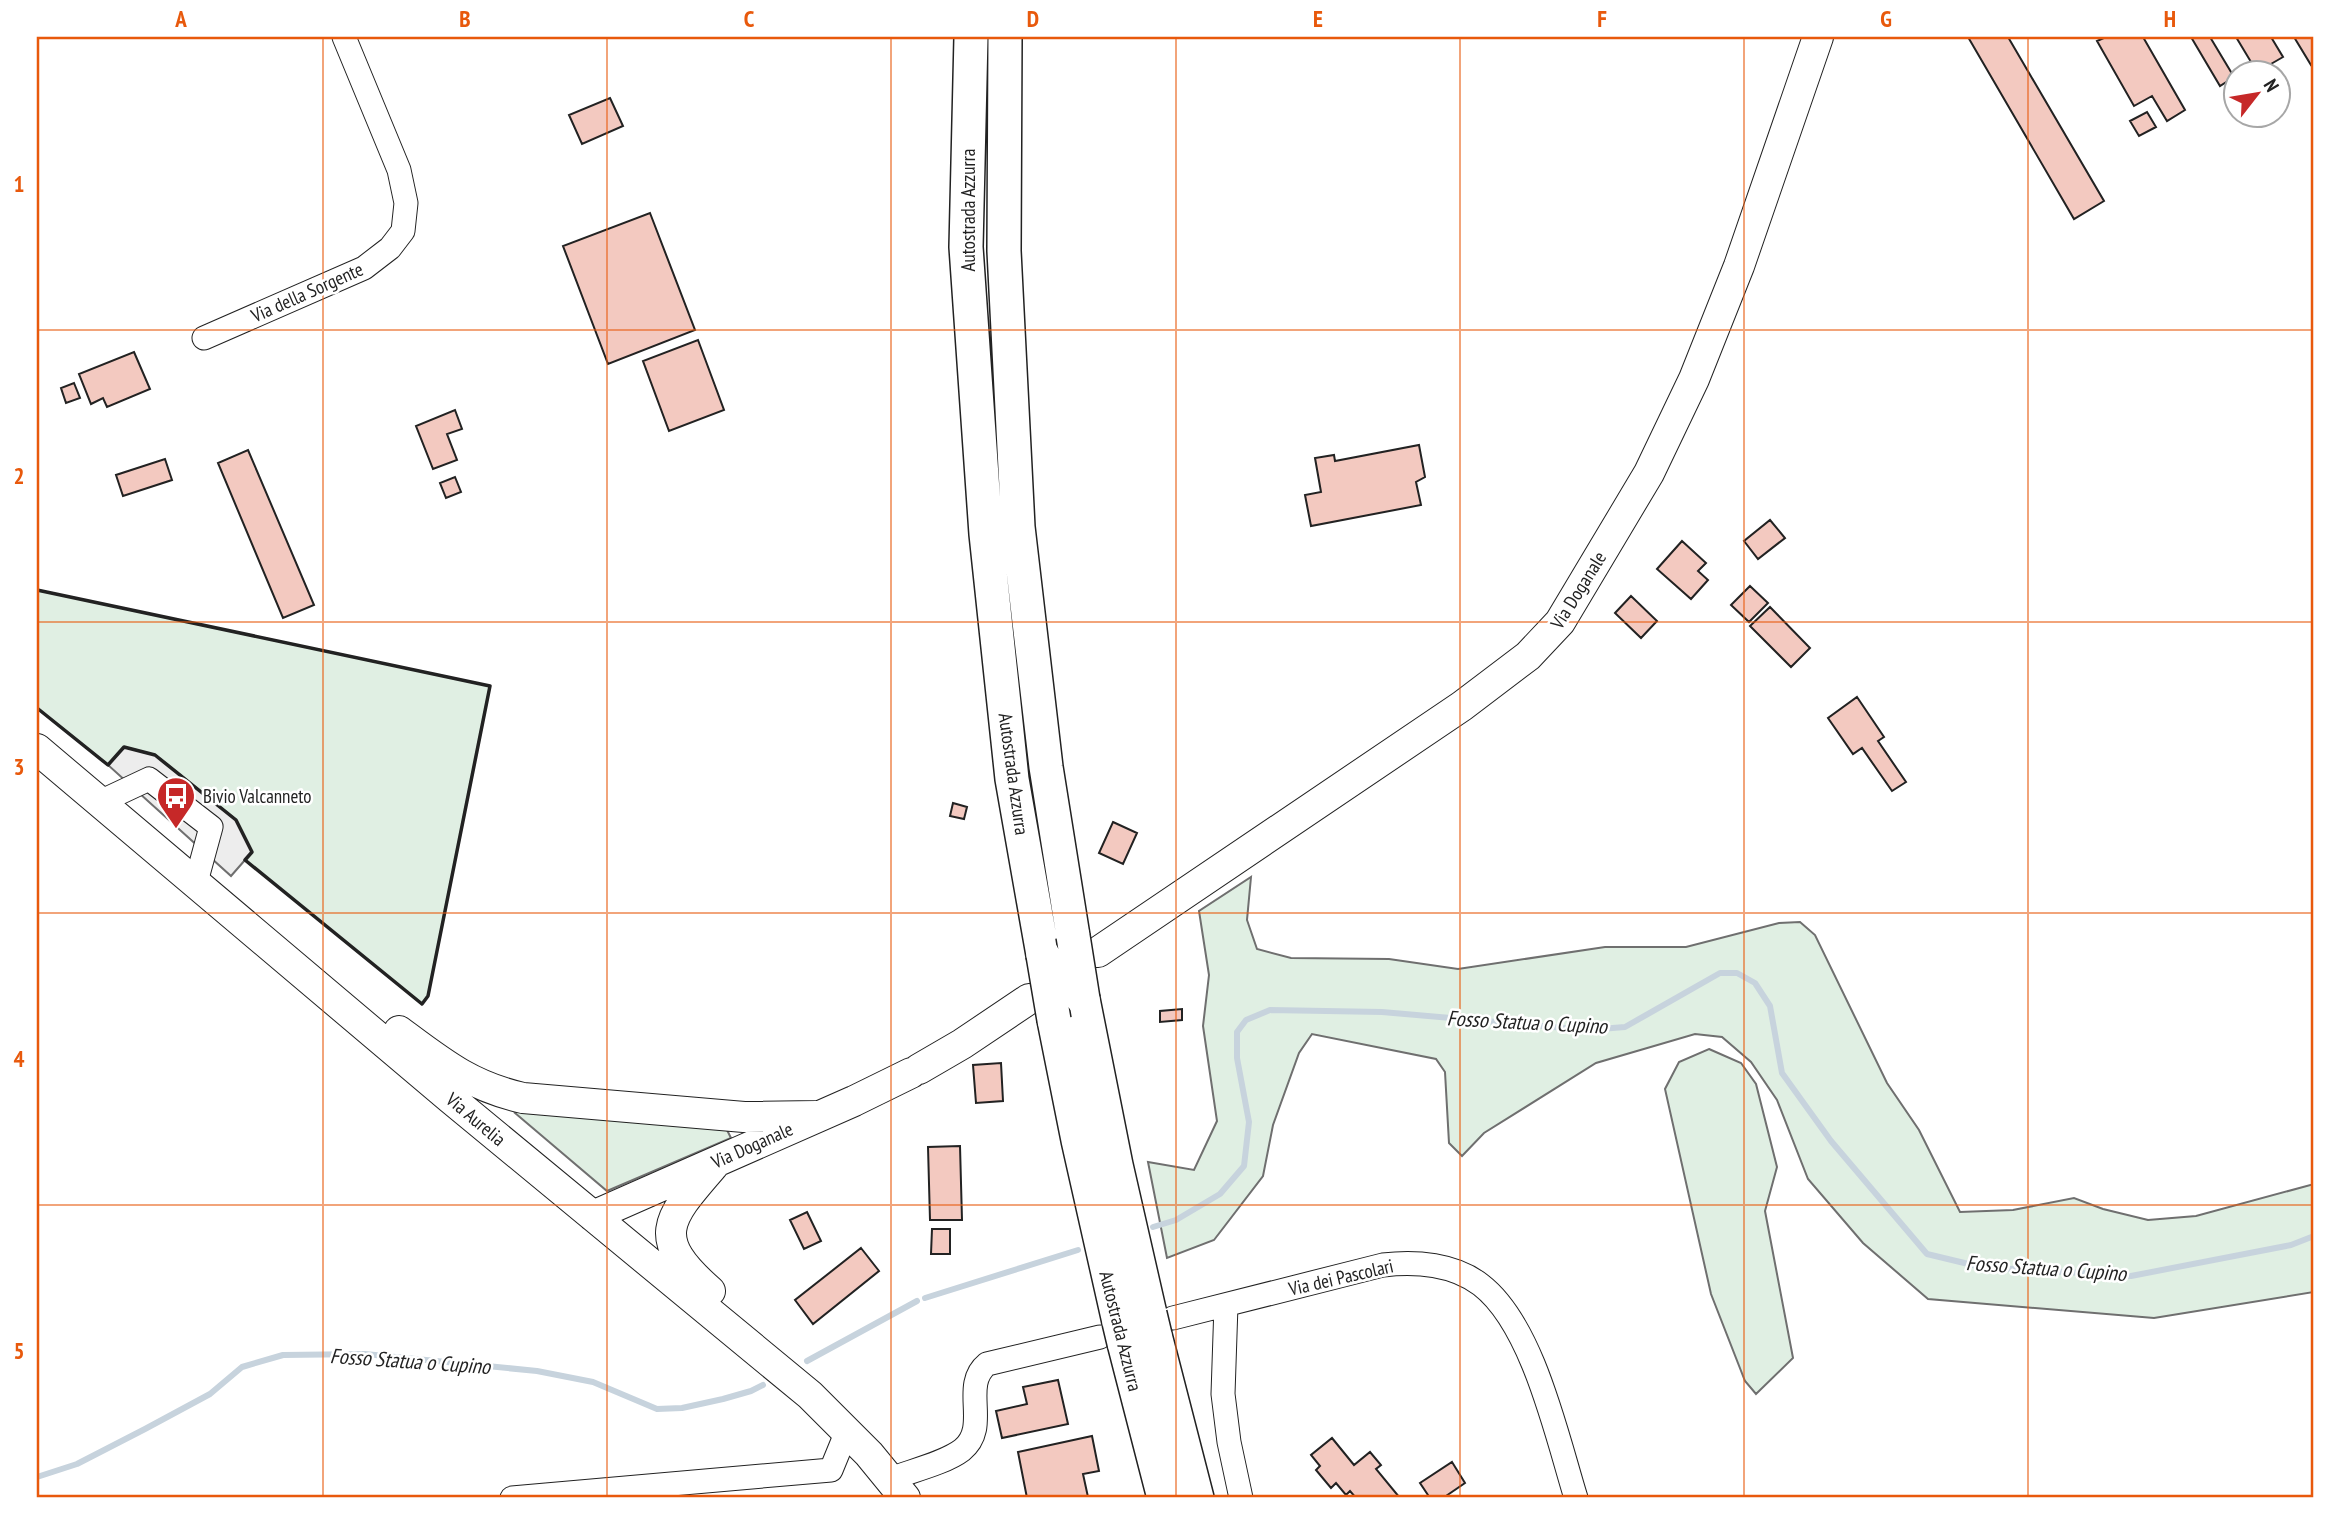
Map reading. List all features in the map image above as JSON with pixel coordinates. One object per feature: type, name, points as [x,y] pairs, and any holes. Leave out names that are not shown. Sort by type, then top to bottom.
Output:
[{"type":"highway","name":"Autostrada Azzurra","points":[[971,37],[966,247],[986,534],[1012,779],[1054,1020],[1101,1170],[1135,1321],[1164,1498]]},
{"type":"highway","name":"Autostrada Azzurra","points":[[1005,37],[1004,251],[1018,527],[1046,766],[1086,944],[1083,999],[1101,1170]]},
{"type":"highway","name":"Autostrada Azzurra","points":[[1135,1321],[1197,1498]]},
{"type":"main road","name":"Via Doganale","points":[[1086,944],[1462,706],[1528,656],[1560,622],[1648,473],[1694,379],[1739,266],[1818,37]]},
{"type":"main road","name":"Via Aurelia","points":[[37,749],[440,1089],[810,1395],[897,1488]]},
{"type":"main road","points":[[202,887],[456,1072],[483,1087],[541,1101],[744,1117],[817,1116]]},
{"type":"main road","name":"Via Doganale","points":[[593,1216],[915,1071],[962,1044],[1029,999]]},
{"type":"main road","points":[[718,1161],[677,1210],[671,1222],[671,1236],[683,1263],[692,1275],[736,1315],[763,1356]]},
{"type":"street","name":"Via della Sorgente","points":[[204,338],[364,268],[390,248],[403,231],[407,202],[399,170],[344,37]]},
{"type":"street","points":[[100,802],[149,779],[211,827],[202,887]]},
{"type":"street","name":"Via dei Pascolari","points":[[897,1488],[952,1456],[970,1442],[975,1428],[975,1384],[977,1375],[987,1364],[1135,1321],[1226,1305],[1394,1263],[1435,1266],[1469,1277],[1498,1302],[1518,1333],[1541,1387],[1576,1498]]},
{"type":"street","points":[[1226,1305],[1223,1394],[1229,1442],[1241,1498]]},
{"type":"street","points":[[512,1498],[831,1471],[847,1432]]},
{"type":"green space","points":[[37,590],[490,686],[428,996],[422,1004],[245,860],[252,852],[236,820],[155,755],[124,747],[108,765],[37,708]]},
{"type":"green space","points":[[1251,877],[1247,920],[1257,949],[1291,958],[1389,959],[1458,969],[1605,947],[1686,947],[1779,923],[1800,922],[1815,935],[1887,1083],[1919,1130],[1960,1212],[2013,1210],[2074,1198],[2103,1209],[2148,1220],[2196,1216],[2314,1184],[2314,1292],[2154,1318],[1928,1299],[1863,1243],[1808,1179],[1777,1100],[1751,1062],[1722,1037],[1695,1034],[1596,1063],[1484,1133],[1462,1156],[1449,1143],[1445,1072],[1436,1059],[1312,1034],[1299,1053],[1273,1125],[1263,1176],[1214,1240],[1167,1258],[1148,1162],[1194,1170],[1217,1121],[1203,1026],[1209,975],[1199,911]]},
{"type":"green space","points":[[1709,1049],[1741,1063],[1756,1084],[1777,1167],[1765,1211],[1793,1358],[1756,1394],[1745,1381],[1711,1294],[1665,1089],[1679,1062]]},
{"type":"green space","points":[[521,1110],[727,1130],[731,1138],[607,1191],[515,1113]]},
{"type":"shaded area","points":[[124,747],[155,755],[236,820],[252,852],[231,876],[108,765]]},
{"type":"building","points":[[1968,37],[2008,37],[2104,201],[2074,219]]},
{"type":"building","points":[[2106,37],[2143,37],[2185,110],[2167,121],[2152,96],[2134,106],[2097,41]]},
{"type":"building","points":[[2191,37],[2210,37],[2224,60],[2220,86]]},
{"type":"building","points":[[2236,37],[2271,37],[2283,57],[2278,60],[2250,60]]},
{"type":"building","points":[[2294,37],[2314,37],[2314,63],[2311,65]]},
{"type":"building","points":[[610,98],[623,126],[582,144],[569,115]]},
{"type":"building","points":[[2147,112],[2156,127],[2139,136],[2130,121]]},
{"type":"building","points":[[650,213],[695,330],[608,364],[563,246]]},
{"type":"building","points":[[698,340],[724,410],[669,431],[643,361]]},
{"type":"building","points":[[134,352],[150,389],[107,407],[103,398],[91,404],[79,374]]},
{"type":"building","points":[[74,383],[80,398],[66,403],[61,388]]},
{"type":"building","points":[[455,410],[462,429],[447,434],[457,460],[433,469],[416,426]]},
{"type":"building","points":[[1419,445],[1425,477],[1416,482],[1421,505],[1311,526],[1305,495],[1321,492],[1315,458],[1334,455],[1335,461]]},
{"type":"building","points":[[248,450],[314,605],[283,618],[218,463]]},
{"type":"building","points":[[165,459],[172,480],[123,496],[116,475]]},
{"type":"building","points":[[455,477],[461,492],[446,498],[440,483]]},
{"type":"building","points":[[1770,520],[1785,538],[1758,559],[1744,541]]},
{"type":"building","points":[[1682,541],[1706,563],[1698,571],[1708,580],[1691,599],[1657,569]]},
{"type":"building","points":[[1750,586],[1768,603],[1749,622],[1731,605]]},
{"type":"building","points":[[1631,596],[1657,621],[1641,638],[1615,613]]},
{"type":"building","points":[[1770,607],[1810,648],[1791,667],[1750,626]]},
{"type":"building","points":[[1857,697],[1884,737],[1878,741],[1906,782],[1892,791],[1862,748],[1853,754],[1828,718]]},
{"type":"building","points":[[953,803],[967,807],[964,819],[950,816]]},
{"type":"building","points":[[1113,822],[1137,833],[1123,864],[1099,853]]},
{"type":"building","points":[[1182,1009],[1182,1020],[1160,1022],[1160,1011]]},
{"type":"building","points":[[1001,1063],[1003,1101],[976,1103],[973,1065]]},
{"type":"building","points":[[960,1146],[962,1220],[930,1220],[928,1147]]},
{"type":"building","points":[[807,1212],[821,1241],[804,1249],[790,1220]]},
{"type":"building","points":[[932,1229],[950,1229],[950,1254],[931,1254]]},
{"type":"building","points":[[861,1248],[879,1271],[813,1324],[795,1300]]},
{"type":"building","points":[[1058,1380],[1068,1424],[1002,1438],[996,1411],[1027,1404],[1023,1387]]},
{"type":"building","points":[[1092,1436],[1099,1471],[1083,1474],[1088,1497],[1027,1498],[1018,1452]]},
{"type":"building","points":[[1332,1438],[1354,1465],[1370,1452],[1381,1465],[1376,1469],[1400,1498],[1356,1498],[1350,1491],[1346,1495],[1336,1483],[1331,1488],[1316,1470],[1320,1466],[1311,1455]]},
{"type":"building","points":[[1452,1462],[1465,1483],[1443,1498],[1430,1498],[1420,1483]]},
{"type":"waterway","name":"Fosso Statua o Cupino","points":[[1153,1227],[1176,1220],[1220,1194],[1244,1166],[1249,1122],[1237,1058],[1237,1032],[1246,1020],[1270,1010],[1382,1012],[1588,1030],[1625,1027],[1720,973],[1737,973],[1755,983],[1770,1006],[1782,1073],[1831,1141],[1927,1254],[1981,1267],[2131,1276],[2291,1245],[2314,1236]]},
{"type":"waterway","name":"Fosso Statua o Cupino","points":[[925,1298],[1078,1250]]},
{"type":"waterway","name":"Fosso Statua o Cupino","points":[[807,1361],[917,1301]]},
{"type":"waterway","name":"Fosso Statua o Cupino","points":[[37,1477],[77,1464],[145,1429],[210,1394],[242,1367],[283,1355],[365,1354],[537,1371],[593,1382],[657,1409],[682,1408],[723,1399],[763,1385]]},
{"type":"wall","points":[[37,590],[490,686],[428,996],[422,1004],[245,860],[252,852],[236,820],[155,755],[124,747],[108,765],[37,708]]},
{"type":"place","name":"Bivio Valcanneto","points":[[176,830]]}]
